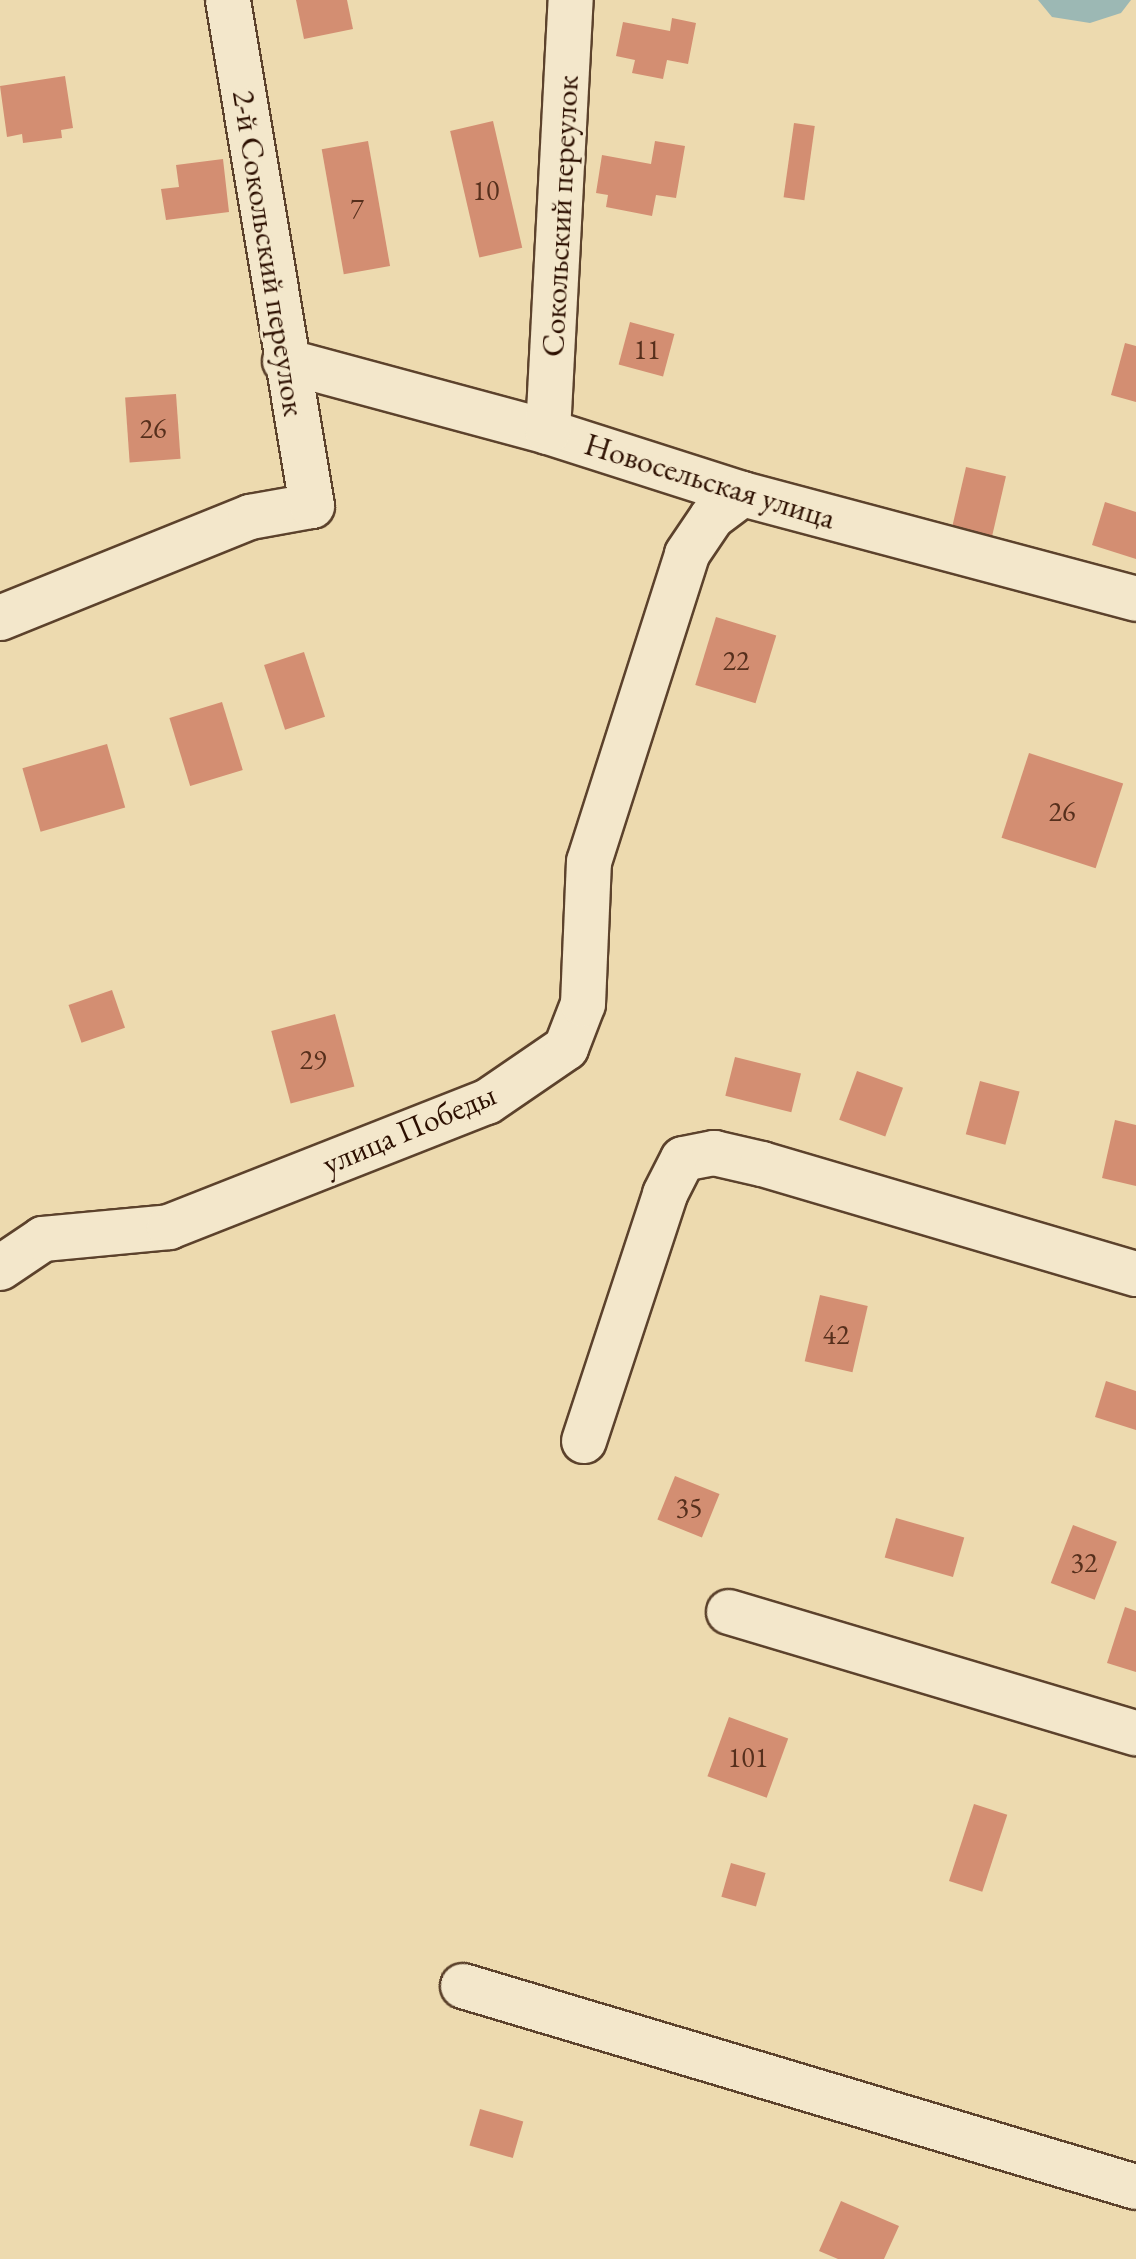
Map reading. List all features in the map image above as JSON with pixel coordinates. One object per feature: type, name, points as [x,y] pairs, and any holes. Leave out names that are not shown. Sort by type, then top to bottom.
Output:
[{"type":"street","name":"2-й Сокольский переулок","points":[[0,618],[250,517],[312,506],[285,361],[228,0]]},
{"type":"street","name":"Сокольский переулок","points":[[548,432],[571,0]]},
{"type":"street","name":"Новосельская улица","points":[[285,361],[548,432],[742,494],[1136,599]]},
{"type":"street","name":"улица Победы","points":[[0,1268],[43,1239],[169,1227],[487,1102],[566,1048],[583,1004],[589,862],[687,554],[712,517],[742,494]]},
{"type":"street","points":[[584,1441],[665,1194],[683,1159],[714,1153],[762,1164],[1136,1274]]},
{"type":"street","points":[[729,1612],[1136,1733]]},
{"type":"street","points":[[463,1986],[1136,2187]]},
{"type":"water","points":[[1038,0],[1131,0],[1121,13],[1090,23],[1052,17]]},
{"type":"building","points":[[296,0],[347,0],[353,29],[304,39]]},
{"type":"building","points":[[672,18],[696,23],[688,64],[667,60],[663,79],[632,73],[635,60],[616,56],[623,22],[670,31]]},
{"type":"building","points":[[65,76],[73,128],[61,130],[62,138],[23,143],[22,134],[7,137],[0,86]]},
{"type":"building","points":[[493,121],[522,248],[479,258],[450,131]]},
{"type":"building","points":[[794,123],[815,126],[804,200],[784,197]]},
{"type":"building","points":[[368,141],[390,266],[344,274],[322,149]]},
{"type":"building","points":[[655,141],[685,146],[676,198],[656,195],[652,216],[606,207],[608,195],[596,193],[602,155],[651,164]]},
{"type":"building","points":[[223,159],[229,212],[166,220],[161,189],[179,187],[176,165]]},
{"type":"building","points":[[630,322],[674,334],[663,376],[619,365]]},
{"type":"building","points":[[1125,343],[1136,346],[1136,402],[1111,395]]},
{"type":"building","points":[[176,394],[181,459],[130,462],[125,398]]},
{"type":"building","points":[[966,467],[1006,476],[992,538],[952,528]]},
{"type":"building","points":[[1105,502],[1136,512],[1136,559],[1092,545]]},
{"type":"building","points":[[716,617],[776,635],[755,703],[695,685]]},
{"type":"building","points":[[304,652],[325,717],[285,730],[264,665]]},
{"type":"building","points":[[222,702],[243,770],[190,786],[169,718]]},
{"type":"building","points":[[107,744],[125,807],[41,832],[22,768]]},
{"type":"building","points":[[1029,753],[1123,784],[1096,868],[1001,838]]},
{"type":"building","points":[[112,990],[125,1028],[82,1043],[69,1005]]},
{"type":"building","points":[[335,1014],[354,1086],[291,1104],[271,1031]]},
{"type":"building","points":[[735,1057],[801,1073],[791,1112],[725,1096]]},
{"type":"building","points":[[857,1071],[903,1088],[885,1137],[839,1120]]},
{"type":"building","points":[[980,1081],[1020,1092],[1005,1145],[966,1134]]},
{"type":"building","points":[[1115,1120],[1136,1125],[1136,1186],[1102,1178]]},
{"type":"building","points":[[820,1295],[868,1306],[852,1372],[805,1361]]},
{"type":"building","points":[[1106,1381],[1136,1391],[1136,1430],[1095,1417]]},
{"type":"building","points":[[675,1476],[720,1494],[702,1538],[657,1520]]},
{"type":"building","points":[[896,1518],[964,1538],[953,1577],[885,1557]]},
{"type":"building","points":[[1073,1525],[1117,1542],[1095,1600],[1051,1583]]},
{"type":"building","points":[[1125,1607],[1136,1611],[1136,1672],[1107,1663]]},
{"type":"building","points":[[729,1717],[788,1739],[767,1798],[707,1776]]},
{"type":"building","points":[[974,1804],[1007,1815],[982,1892],[949,1881]]},
{"type":"building","points":[[731,1863],[766,1873],[756,1907],[721,1897]]},
{"type":"building","points":[[480,2109],[523,2121],[513,2158],[470,2146]]},
{"type":"building","points":[[841,2201],[899,2226],[884,2259],[838,2259],[819,2251]]}]
